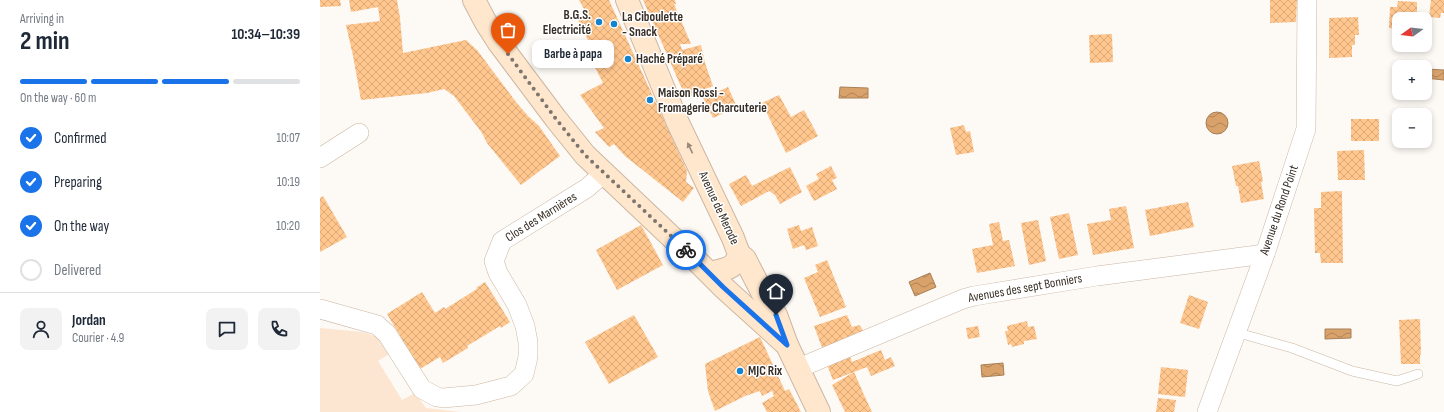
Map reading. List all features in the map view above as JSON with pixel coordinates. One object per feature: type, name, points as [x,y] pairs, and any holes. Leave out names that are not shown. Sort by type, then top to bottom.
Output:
[{"type":"street","points":[[474,0],[499,43],[552,114],[585,155],[723,287],[787,345]]},
{"type":"street","name":"Avenue de Merode","points":[[626,0],[678,122],[733,238],[739,254],[745,259],[763,294],[776,315],[787,345],[819,412]]},
{"type":"street","name":"Avenue du Rond Point","points":[[1207,412],[1235,332],[1265,254],[1306,129],[1307,0]]},
{"type":"street","points":[[320,158],[359,133]]},
{"type":"street","name":"Clos des Marnières","points":[[320,308],[377,325],[387,334],[422,389],[437,397],[443,398],[476,395],[511,386],[524,374],[528,357],[528,342],[525,326],[517,305],[498,273],[494,261],[502,241],[588,188],[604,173]]},
{"type":"street","points":[[710,273],[730,268],[737,262],[739,254]]},
{"type":"street","name":"Avenues des sept Bonniers","points":[[799,368],[963,299],[974,296],[1097,276],[1265,254]]},
{"type":"lane","points":[[1235,332],[1292,348],[1352,370],[1397,382],[1418,374]]},
{"type":"shaded area","points":[[320,328],[362,332],[378,337],[391,353],[378,361],[402,400],[415,393],[426,408],[460,412],[320,412]]},
{"type":"water","points":[[1432,69],[1444,70],[1444,80],[1432,79]]},
{"type":"water","points":[[840,87],[868,88],[868,98],[839,98]]},
{"type":"water","points":[[1217,112],[1225,115],[1228,123],[1225,131],[1217,134],[1209,131],[1206,123],[1209,115]]},
{"type":"water","points":[[930,273],[936,287],[915,296],[909,282]]},
{"type":"water","points":[[1325,329],[1351,329],[1351,338],[1325,339]]},
{"type":"water","points":[[1003,363],[1004,375],[982,377],[981,365]]},
{"type":"building","points":[[320,0],[340,0],[341,6],[320,7]]},
{"type":"building","points":[[349,0],[397,0],[403,53],[466,40],[477,50],[516,102],[539,126],[560,156],[521,185],[487,143],[482,133],[454,96],[444,89],[427,93],[361,100],[346,25],[380,21],[378,7],[351,12]]},
{"type":"building","points":[[579,0],[609,0],[687,171],[686,182],[694,188],[683,202],[625,156],[614,144],[609,147],[595,132],[604,128],[580,95],[603,83],[582,42],[588,40],[578,20],[588,16]]},
{"type":"building","points":[[643,0],[675,0],[676,4],[674,4],[691,44],[680,44],[682,50],[701,45],[705,63],[713,86],[686,98]]},
{"type":"building","points":[[1270,0],[1297,0],[1296,22],[1270,23]]},
{"type":"building","points":[[1431,0],[1444,0],[1444,13],[1441,13],[1440,18],[1432,17],[1432,12],[1430,12]]},
{"type":"building","points":[[1398,1],[1417,2],[1417,12],[1392,12],[1392,28],[1389,28],[1390,7],[1397,7]]},
{"type":"building","points":[[1358,17],[1359,35],[1355,35],[1355,45],[1352,45],[1352,57],[1329,58],[1329,18]]},
{"type":"building","points":[[1112,34],[1113,62],[1090,63],[1089,35]]},
{"type":"building","points":[[728,87],[737,107],[713,118],[703,98]]},
{"type":"building","points":[[779,95],[791,117],[804,110],[818,136],[786,153],[762,103]]},
{"type":"building","points":[[1351,119],[1379,119],[1379,141],[1351,141]]},
{"type":"building","points":[[964,125],[966,132],[970,131],[974,152],[956,155],[950,128]]},
{"type":"building","points":[[1364,150],[1365,180],[1338,180],[1337,151]]},
{"type":"building","points":[[1259,161],[1263,181],[1261,182],[1264,199],[1241,203],[1232,166]]},
{"type":"building","points":[[831,166],[837,178],[832,180],[837,189],[814,201],[806,186],[819,179],[816,174]]},
{"type":"building","points":[[790,167],[802,192],[780,204],[775,195],[769,191],[741,206],[729,184],[746,175],[752,186]]},
{"type":"building","points":[[1342,191],[1343,263],[1321,263],[1320,253],[1315,253],[1314,208],[1321,208],[1321,192]]},
{"type":"building","points":[[323,196],[347,237],[320,252],[320,198]]},
{"type":"building","points":[[1188,202],[1194,227],[1150,236],[1145,210]]},
{"type":"building","points":[[1126,206],[1134,248],[1093,255],[1087,224],[1111,220],[1109,209]]},
{"type":"building","points":[[1069,213],[1078,255],[1059,259],[1050,217]]},
{"type":"building","points":[[1038,220],[1046,261],[1029,265],[1021,223]]},
{"type":"building","points":[[999,222],[1003,241],[1009,240],[1015,266],[977,273],[972,249],[993,245],[989,224]]},
{"type":"building","points":[[641,225],[663,265],[617,290],[596,250]]},
{"type":"building","points":[[799,225],[801,231],[812,227],[818,246],[806,250],[804,245],[793,249],[787,229]]},
{"type":"building","points":[[827,260],[846,307],[820,317],[804,278],[818,272],[815,265]]},
{"type":"building","points":[[485,282],[510,322],[501,328],[500,326],[467,346],[468,348],[443,363],[440,357],[420,369],[387,314],[422,292],[435,313],[444,307],[445,309],[477,289],[476,288]]},
{"type":"building","points":[[1189,295],[1208,302],[1199,329],[1180,323]]},
{"type":"building","points":[[634,315],[658,357],[609,384],[585,342]]},
{"type":"building","points":[[847,315],[852,327],[860,325],[865,335],[823,350],[814,326]]},
{"type":"building","points":[[1420,319],[1420,364],[1401,364],[1399,320]]},
{"type":"building","points":[[1027,321],[1028,327],[1034,326],[1037,339],[1024,341],[1024,344],[1012,347],[1011,344],[1008,345],[1005,331],[1008,331],[1007,326]]},
{"type":"building","points":[[978,326],[980,337],[968,339],[966,328]]},
{"type":"building","name":"MJC Rix","points":[[760,337],[785,391],[789,389],[801,412],[767,412],[762,403],[774,396],[772,391],[762,396],[760,391],[745,396],[715,411],[708,391],[705,364]]},
{"type":"building","points":[[881,350],[885,360],[891,357],[895,366],[871,376],[867,367],[833,380],[827,365],[850,356],[852,362]]},
{"type":"building","points":[[1161,367],[1188,370],[1185,397],[1158,394]]},
{"type":"building","points":[[854,372],[872,412],[845,412],[832,385]]},
{"type":"building","points":[[1158,398],[1176,400],[1174,412],[1156,412]]},
{"type":"way so far","points":[[508,54],[556,119],[585,155],[686,250]]},
{"type":"place","name":"B.G.S. Electricité","points":[[599,22]]},
{"type":"place","name":"La Ciboulette - Snack","points":[[614,24]]},
{"type":"place","name":"Barbe à papa","points":[[508,54]]},
{"type":"place","name":"Haché Préparé","points":[[628,59]]},
{"type":"place","name":"Maison Rossi - Fromagerie Charcuterie","points":[[650,100]]},
{"type":"place","name":"MJC Rix","points":[[740,371]]},
{"type":"route","points":[[686,250],[723,287],[787,345],[776,315]]}]
